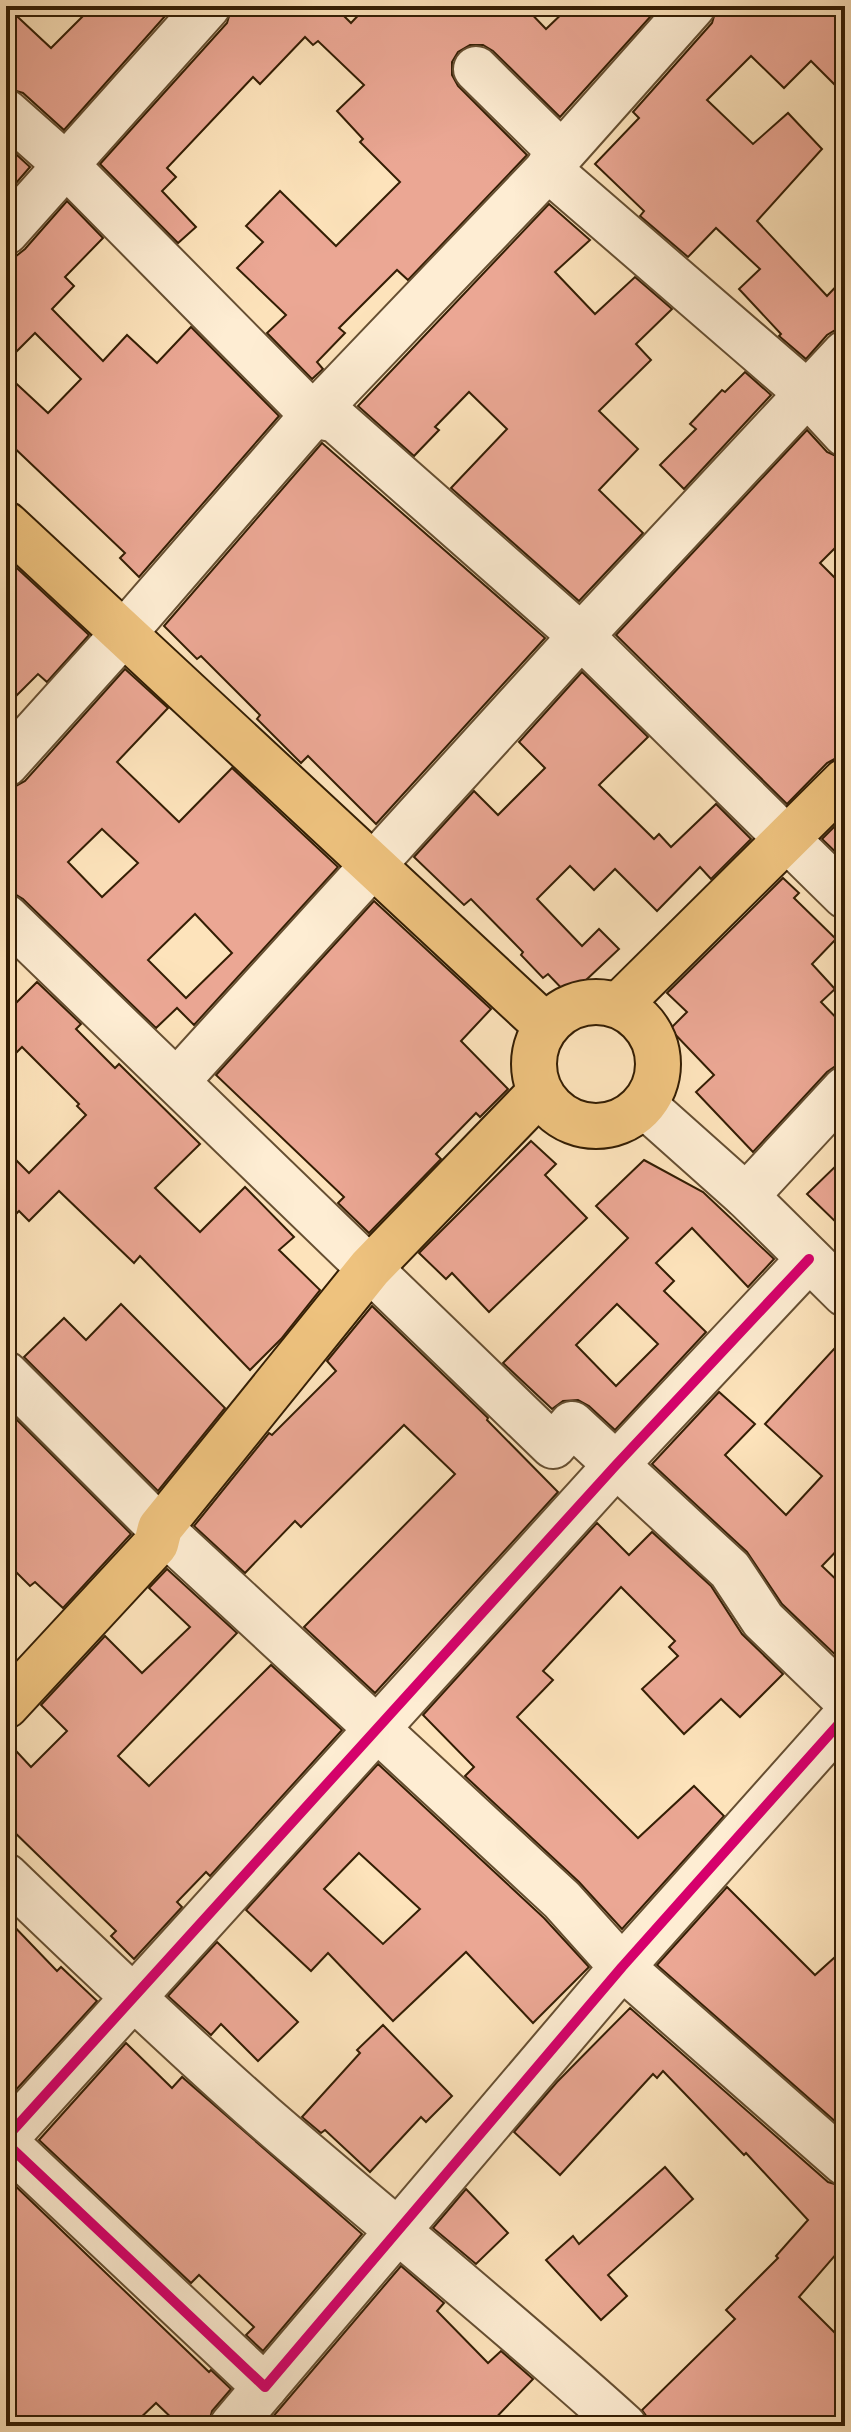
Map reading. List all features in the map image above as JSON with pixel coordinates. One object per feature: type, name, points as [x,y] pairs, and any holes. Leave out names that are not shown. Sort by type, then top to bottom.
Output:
[{"type":"main road","points":[[6,524],[546,1026]]},
{"type":"main road","points":[[619,1005],[845,781]]},
{"type":"main road","points":[[599,1001],[619,1005],[640,1018],[654,1037],[659,1060],[656,1084],[644,1105],[628,1118],[609,1126],[589,1127],[569,1121],[552,1109],[540,1092],[534,1070],[536,1047],[546,1026],[561,1012],[579,1004],[599,1001]]},
{"type":"main road","points":[[6,1706],[156,1544],[160,1528],[370,1268],[540,1092]]},
{"type":"street","points":[[6,232],[208,6]]},
{"type":"street","points":[[6,764],[313,415],[548,169],[693,6]]},
{"type":"street","points":[[476,69],[557,149],[548,169]]},
{"type":"street","points":[[6,112],[67,166],[313,415],[336,420],[581,636],[845,896]]},
{"type":"street","points":[[548,169],[807,393],[845,434]]},
{"type":"street","points":[[177,1081],[581,636],[845,353]]},
{"type":"street","points":[[6,917],[553,1446],[572,1424],[730,1570],[763,1620],[845,1699]]},
{"type":"street","points":[[746,1196],[845,1089]]},
{"type":"street","points":[[644,1105],[746,1196],[845,1294]]},
{"type":"street","points":[[265,2387],[6,2140],[616,1465],[809,1259]]},
{"type":"street","points":[[6,1374],[160,1528],[562,1900],[622,1967],[845,2163]]},
{"type":"street","points":[[232,2426],[622,1967],[845,1717]]},
{"type":"street","points":[[6,1876],[132,1998],[264,2117],[540,2350],[624,2426]]},
{"type":"building","points":[[6,6],[51,48],[93,6],[174,6],[64,130],[23,93],[6,88]]},
{"type":"building","points":[[232,6],[334,6],[351,23],[367,6],[524,6],[546,29],[570,6],[660,6],[560,117],[493,51],[483,45],[470,45],[458,52],[452,62],[452,75],[458,86],[527,155],[408,280],[397,270],[339,328],[345,333],[317,362],[323,369],[312,379],[267,333],[286,315],[237,268],[263,242],[246,226],[280,191],[336,246],[400,182],[360,142],[363,139],[337,111],[364,85],[318,41],[313,45],[305,37],[260,84],[253,77],[167,168],[176,177],[162,191],[196,227],[178,243],[100,164],[227,23]]},
{"type":"building","points":[[717,6],[845,6],[845,95],[811,61],[784,88],[751,56],[707,100],[753,144],[788,113],[822,149],[757,221],[827,296],[845,277],[845,329],[837,329],[827,335],[806,359],[779,336],[781,334],[739,289],[760,269],[716,228],[688,257],[640,216],[644,211],[595,164],[639,118],[633,112],[712,23]]},
{"type":"building","points":[[6,145],[30,167],[10,190],[6,186]]},
{"type":"building","points":[[67,201],[103,238],[65,277],[74,286],[52,309],[103,361],[127,335],[157,363],[191,327],[279,416],[139,577],[120,558],[125,553],[6,440],[6,374],[48,413],[81,379],[35,333],[6,362],[6,264],[25,249]]},
{"type":"building","points":[[549,204],[590,240],[555,272],[595,314],[635,277],[672,309],[636,344],[651,360],[599,411],[638,449],[599,490],[643,533],[579,601],[451,488],[507,429],[469,392],[435,427],[439,430],[414,456],[358,406]]},
{"type":"building","points":[[745,372],[771,395],[684,489],[660,465],[696,429],[690,424],[722,390],[725,392]]},
{"type":"building","points":[[807,430],[827,452],[845,460],[845,538],[820,563],[845,588],[845,757],[827,763],[787,804],[616,635]]},
{"type":"building","points":[[322,443],[545,638],[376,824],[308,756],[301,763],[257,719],[260,715],[201,656],[197,659],[164,626]]},
{"type":"building","points":[[6,558],[89,635],[47,682],[38,674],[6,706]]},
{"type":"building","points":[[125,669],[168,708],[117,762],[179,822],[232,768],[338,867],[194,1025],[177,1008],[156,1028],[23,899],[6,893],[6,788],[25,781]],"holes":[[[102,829],[138,863],[102,897],[68,862]],[[195,914],[232,953],[186,998],[148,960]]]},
{"type":"building","points":[[582,672],[648,737],[599,785],[654,839],[659,834],[671,847],[716,804],[751,839],[711,879],[700,867],[657,911],[615,869],[594,890],[570,866],[537,899],[582,946],[599,929],[619,949],[569,996],[548,974],[543,978],[521,955],[523,952],[471,899],[464,905],[414,857],[474,791],[498,815],[545,768],[519,742]]},
{"type":"building","points":[[845,816],[845,861],[822,839]]},
{"type":"building","points":[[783,878],[799,893],[794,898],[836,939],[812,964],[835,989],[821,1002],[845,1027],[845,1065],[837,1065],[827,1072],[753,1152],[696,1092],[714,1075],[670,1029],[687,1012],[667,993]]},
{"type":"building","points":[[374,901],[491,1009],[461,1041],[508,1089],[480,1117],[476,1113],[436,1154],[441,1159],[369,1233],[338,1203],[344,1197],[216,1075]]},
{"type":"building","points":[[37,982],[81,1024],[76,1029],[115,1068],[119,1064],[200,1144],[155,1188],[200,1232],[245,1187],[294,1237],[279,1250],[320,1290],[281,1339],[250,1370],[140,1256],[134,1263],[59,1191],[29,1221],[19,1211],[6,1224],[6,1150],[29,1173],[86,1115],[77,1106],[79,1104],[22,1047],[6,1063],[6,1013]]},
{"type":"building","points":[[531,1141],[556,1164],[545,1175],[587,1218],[489,1312],[452,1273],[446,1279],[419,1253]]},
{"type":"building","points":[[845,1157],[845,1231],[807,1194]]},
{"type":"building","points":[[644,1160],[703,1192],[774,1259],[748,1287],[692,1228],[656,1263],[674,1281],[664,1291],[706,1332],[615,1430],[578,1400],[563,1401],[552,1409],[503,1363],[628,1238],[596,1206]],"holes":[[[617,1304],[658,1344],[616,1386],[576,1345]]]},
{"type":"building","points":[[121,1304],[225,1408],[158,1491],[24,1357],[64,1318],[86,1340]]},
{"type":"building","points":[[372,1306],[488,1418],[558,1492],[375,1693],[304,1627],[455,1474],[404,1425],[301,1527],[295,1521],[245,1573],[194,1526],[269,1433],[272,1435],[336,1371],[327,1361]]},
{"type":"building","points":[[845,1337],[845,1542],[822,1566],[845,1588],[845,1664],[782,1604],[747,1552],[652,1464],[719,1392],[755,1424],[725,1455],[786,1515],[822,1476],[765,1424]]},
{"type":"building","points":[[6,1409],[131,1534],[63,1608],[35,1582],[30,1586],[6,1562]]},
{"type":"building","points":[[597,1523],[629,1555],[652,1532],[711,1586],[742,1634],[783,1674],[740,1717],[721,1699],[684,1734],[642,1689],[678,1656],[669,1647],[675,1641],[621,1587],[543,1671],[553,1680],[517,1717],[638,1838],[694,1786],[724,1816],[622,1929],[579,1882],[465,1776],[474,1767],[423,1715]]},
{"type":"building","points":[[167,1569],[237,1633],[118,1756],[149,1786],[271,1665],[342,1730],[210,1876],[206,1872],[177,1902],[182,1907],[134,1959],[111,1936],[116,1931],[6,1824],[6,1740],[31,1767],[67,1731],[41,1705],[105,1636],[142,1673],[190,1627],[149,1588]]},
{"type":"building","points":[[378,1764],[544,1918],[589,1967],[533,2023],[466,1952],[393,2021],[328,1953],[311,1971],[246,1910]],"holes":[[[359,1853],[420,1909],[383,1944],[324,1889]]]},
{"type":"building","points":[[727,1887],[815,1975],[845,1948],[845,2130],[657,1965]]},
{"type":"building","points":[[6,1918],[57,1971],[61,1967],[97,2001],[14,2092],[6,2084]]},
{"type":"building","points":[[217,1942],[298,2022],[258,2061],[221,2024],[211,2035],[168,1996]]},
{"type":"building","points":[[630,2008],[828,2182],[845,2187],[845,2244],[799,2297],[845,2343],[845,2426],[648,2426],[642,2410],[735,2319],[726,2310],[778,2258],[776,2256],[808,2220],[663,2071],[657,2078],[653,2074],[560,2175],[514,2132],[557,2082]]},
{"type":"building","points":[[383,2025],[452,2096],[426,2122],[421,2117],[370,2172],[325,2130],[321,2133],[302,2117],[360,2053],[357,2050]]},
{"type":"building","points":[[126,2043],[172,2088],[182,2077],[362,2234],[263,2351],[246,2335],[254,2327],[199,2275],[191,2283],[39,2140]]},
{"type":"building","points":[[665,2167],[693,2199],[608,2275],[627,2296],[601,2320],[546,2260],[573,2236],[579,2244]]},
{"type":"building","points":[[6,2177],[209,2372],[211,2370],[231,2389],[212,2411],[208,2426],[180,2426],[156,2403],[132,2426],[6,2426]]},
{"type":"building","points":[[466,2189],[508,2233],[476,2264],[433,2228]]},
{"type":"building","points":[[401,2266],[444,2303],[437,2311],[488,2363],[501,2351],[533,2379],[488,2426],[265,2426]]},
{"type":"cycle path","points":[[6,2138],[616,1465],[809,1259]]},
{"type":"cycle path","points":[[6,2143],[265,2387],[622,1967],[845,1717]]}]
